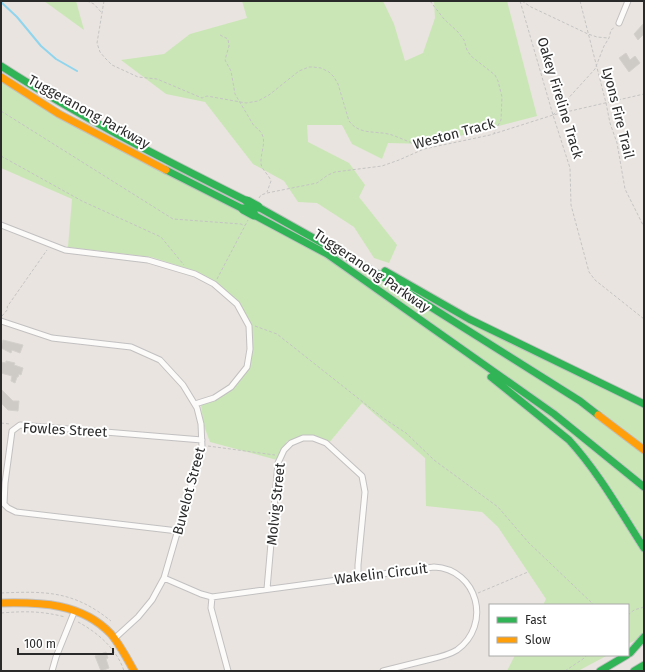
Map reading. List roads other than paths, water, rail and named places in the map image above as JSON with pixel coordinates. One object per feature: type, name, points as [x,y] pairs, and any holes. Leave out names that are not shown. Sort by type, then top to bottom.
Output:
[{"type":"main road","name":"Tuggeranong Parkway","points":[[1,66],[38,90],[107,130],[245,205],[327,254],[554,414],[644,486]]},
{"type":"main road","name":"Tuggeranong Parkway","points":[[1,77],[103,138],[245,205]]},
{"type":"main road","name":"Tuggeranong Parkway","points":[[254,211],[334,248],[383,277],[580,401],[644,450]]},
{"type":"main road","points":[[334,248],[386,272],[469,319],[644,404]]},
{"type":"main road","points":[[392,300],[518,398],[569,440],[594,469],[644,548]]},
{"type":"main road","points":[[1,603],[43,603],[60,605],[75,610],[96,621],[115,638],[134,671]]},
{"type":"main road","points":[[629,653],[644,637]]},
{"type":"main road","points":[[629,653],[644,644]]},
{"type":"main road","points":[[600,671],[625,656]]},
{"type":"main road","points":[[634,671],[644,665]]},
{"type":"street","points":[[619,23],[628,1]]},
{"type":"street","points":[[1,225],[65,250],[148,260],[189,272],[214,284],[237,304],[249,326],[250,349],[247,367],[231,387],[214,398],[195,404]]},
{"type":"street","name":"Buvelot Street","points":[[2,318],[52,338],[132,346],[160,360],[183,385],[195,404],[200,424],[202,447],[164,578],[152,600],[115,638]]},
{"type":"street","name":"Fowles Street","points":[[178,531],[16,512],[8,508],[4,504],[5,484],[12,431],[18,426],[202,440]]},
{"type":"street","name":"Molvig Street","points":[[267,589],[278,463],[287,447],[296,440],[308,437],[317,438],[326,443],[362,476],[366,492],[358,564],[358,577]]},
{"type":"street","name":"Wakelin Circuit","points":[[164,578],[201,594],[212,597],[423,568],[440,567],[455,573],[470,587],[476,600],[477,614],[474,628],[467,640],[457,649],[443,656],[383,671]]},
{"type":"street","points":[[212,597],[211,608],[228,671]]},
{"type":"street","points":[[52,671],[75,610]]},
{"type":"waterway","points":[[1,2],[17,17],[41,46],[56,59],[77,71]]}]
